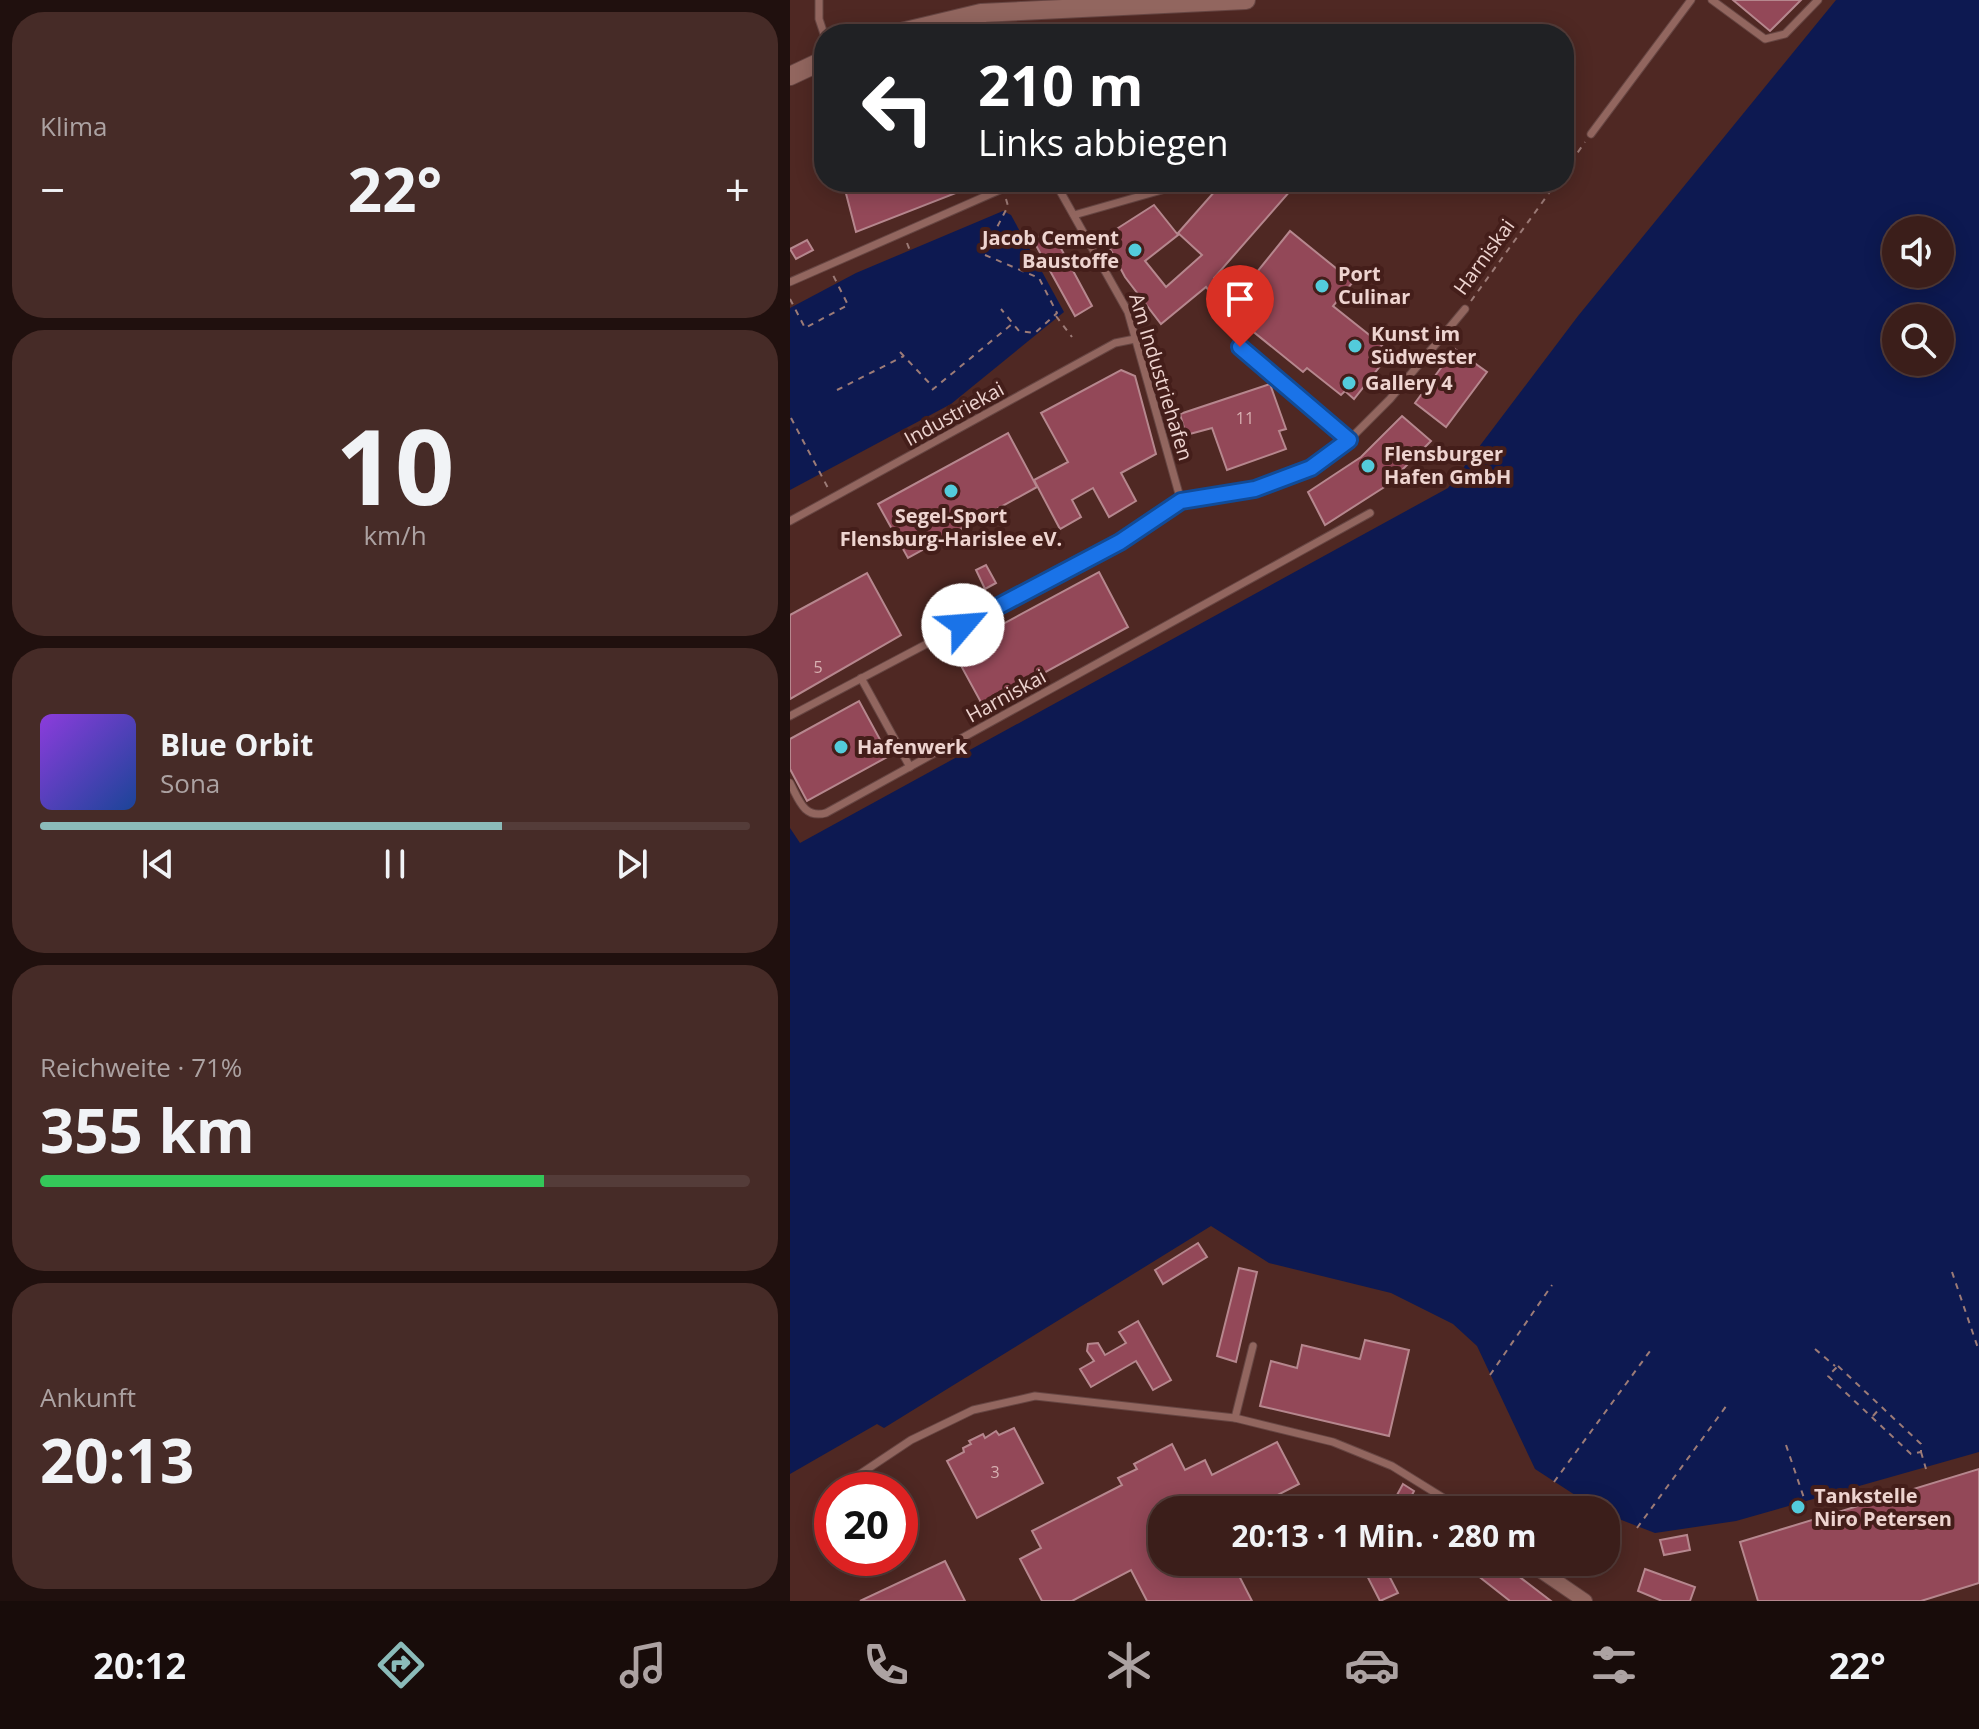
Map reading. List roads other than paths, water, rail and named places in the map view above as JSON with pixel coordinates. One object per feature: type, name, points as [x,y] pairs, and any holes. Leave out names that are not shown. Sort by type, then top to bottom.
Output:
[{"type":"street","points":[[925,24],[982,6],[1246,0]]},
{"type":"street","points":[[790,76],[814,65]]},
{"type":"street","points":[[1548,1576],[1585,1601]]},
{"type":"lane","points":[[819,0],[821,24]]},
{"type":"lane","points":[[1591,134],[1691,0]]},
{"type":"lane","points":[[1712,0],[1765,39],[1785,34],[1818,0]]},
{"type":"lane","points":[[790,282],[995,192]]},
{"type":"lane","name":"Am Industriehafen","points":[[1061,192],[1118,290],[1181,501]]},
{"type":"lane","points":[[1074,215],[1155,192]]},
{"type":"lane","name":"Harniskai","points":[[790,716],[1120,542],[1181,501],[1255,489],[1311,468],[1349,440],[1390,399],[1465,309]]},
{"type":"lane","name":"Industriekai","points":[[790,521],[1115,343],[1135,339]]},
{"type":"lane","points":[[1240,347],[1349,440]]},
{"type":"lane","name":"Harniskai","points":[[790,783],[807,813],[815,816],[910,767],[1370,513]]},
{"type":"lane","points":[[861,678],[910,767]]},
{"type":"lane","points":[[1235,1418],[1253,1346]]},
{"type":"lane","points":[[863,1472],[911,1440],[973,1410],[1035,1396],[1235,1418],[1333,1442],[1392,1466],[1440,1496]]},
{"type":"place","name":"Jacob Cement Baustoffe","points":[[1135,250]]},
{"type":"place","name":"Port Culinar","points":[[1322,286]]},
{"type":"place","name":"Kunst im Südwester","points":[[1355,346]]},
{"type":"place","name":"Gallery 4","points":[[1349,383]]},
{"type":"place","name":"Flensburger Hafen GmbH","points":[[1368,466]]},
{"type":"place","name":"Segel-Sport Flensburg-Harislee eV.","points":[[951,491]]},
{"type":"place","name":"Hafenwerk","points":[[841,747]]},
{"type":"place","name":"Tankstelle Niro Petersen","points":[[1798,1507]]}]
